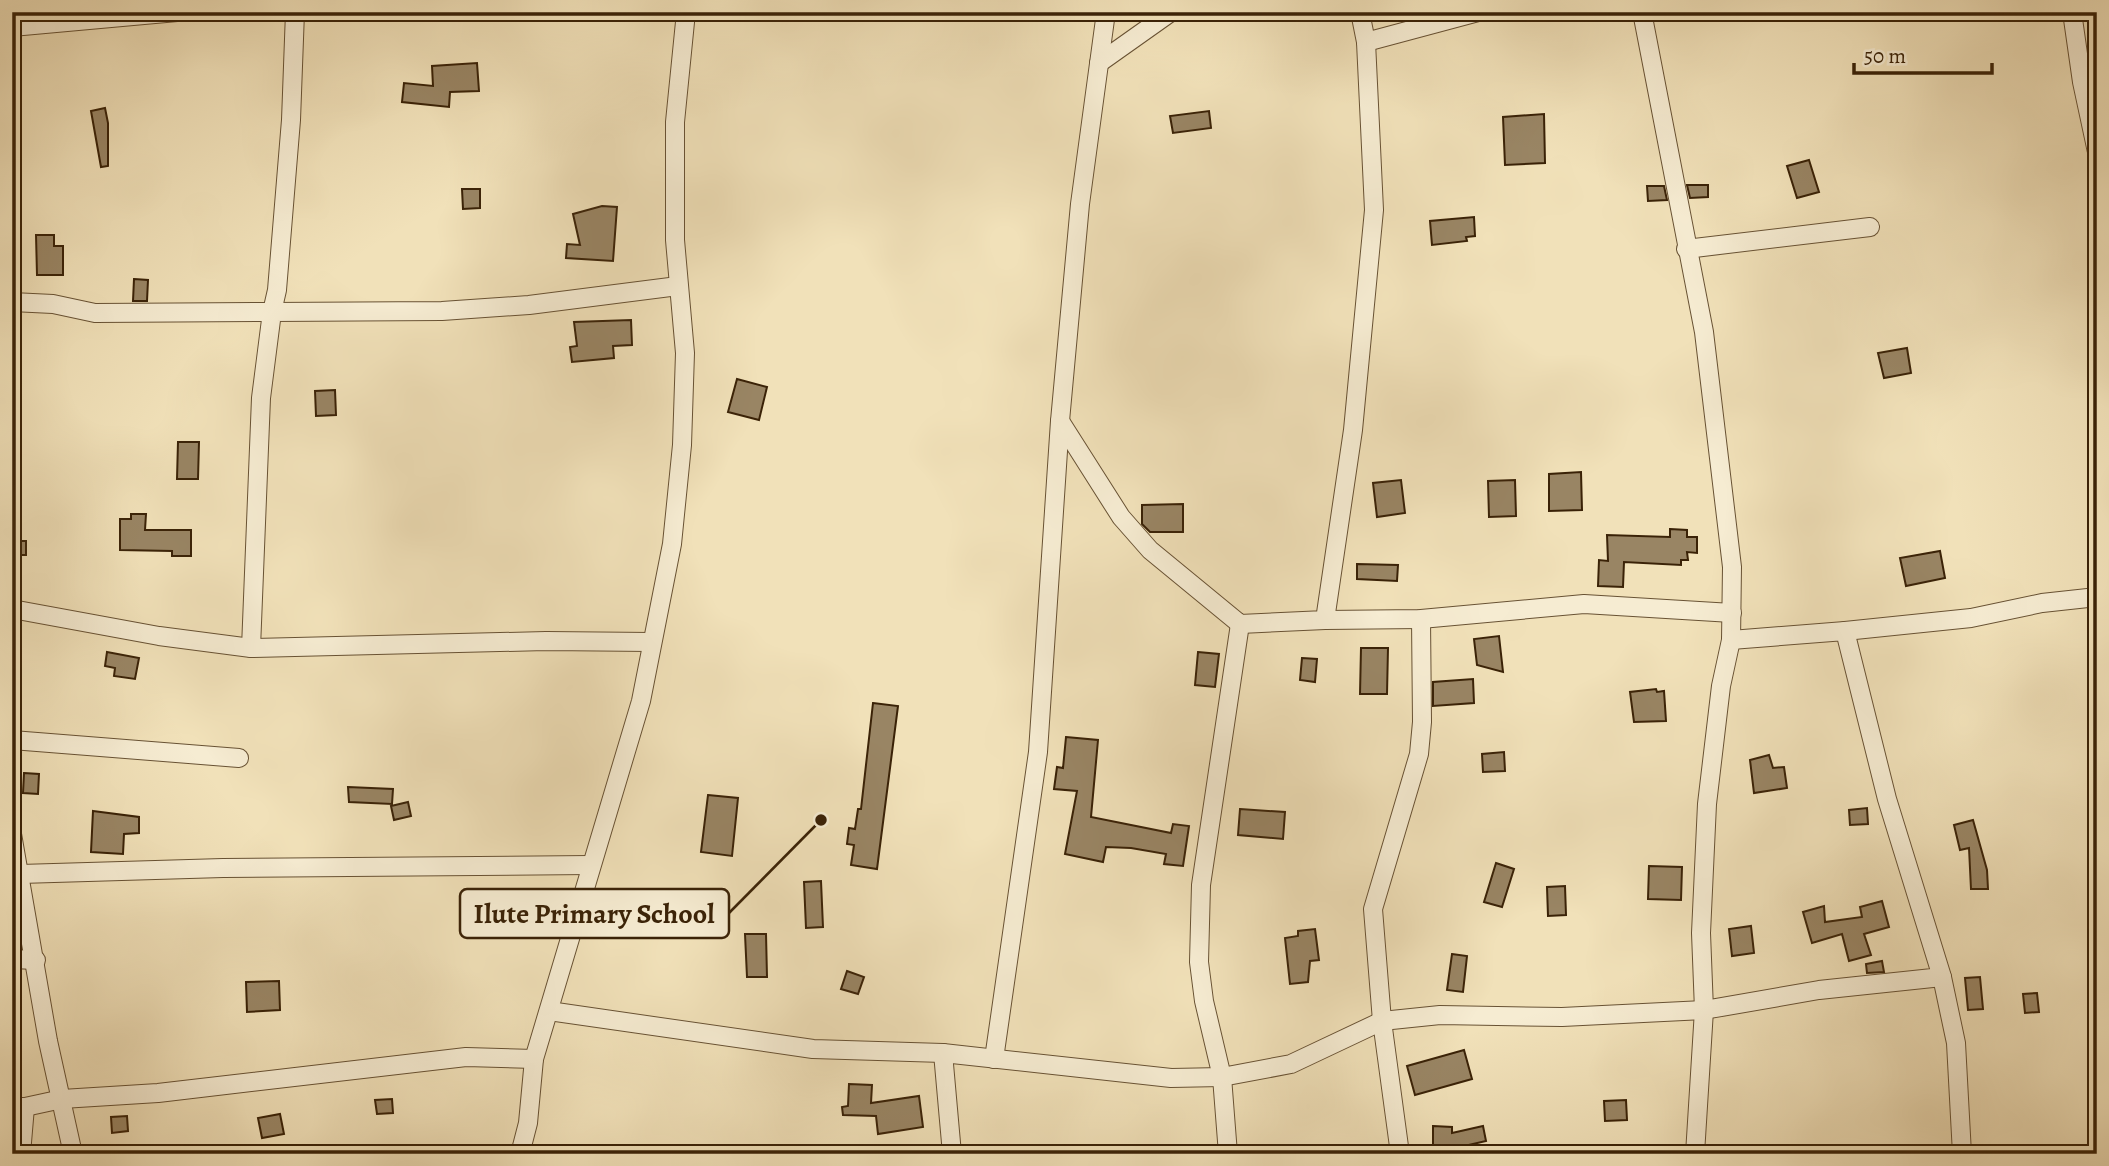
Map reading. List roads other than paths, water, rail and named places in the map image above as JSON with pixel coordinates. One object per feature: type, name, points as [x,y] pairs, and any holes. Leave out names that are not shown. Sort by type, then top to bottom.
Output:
[{"type":"street","points":[[12,27],[177,12]]},
{"type":"street","points":[[251,648],[261,398],[277,290],[291,120],[295,12]]},
{"type":"street","points":[[520,1154],[528,1123],[534,1059],[590,865],[619,782],[641,701],[672,544],[682,445],[685,353],[678,286],[675,122],[686,12]]},
{"type":"street","points":[[994,1059],[1038,751],[1060,421],[1080,204],[1107,12]]},
{"type":"street","points":[[1099,63],[1171,12]]},
{"type":"street","points":[[1325,620],[1353,430],[1374,210],[1366,42],[1360,12]]},
{"type":"street","points":[[1366,42],[1478,12]]},
{"type":"street","points":[[1642,12],[1704,332],[1716,418],[1721,497],[1732,567],[1731,640],[1721,686],[1707,804],[1701,933],[1704,1010],[1695,1154]]},
{"type":"street","points":[[2072,12],[2082,82],[2097,152]]},
{"type":"street","points":[[1686,249],[1870,227]]},
{"type":"street","points":[[12,302],[53,304],[95,313],[442,311],[529,306],[678,286]]},
{"type":"street","points":[[1060,421],[1121,517],[1150,550],[1240,624],[1421,619],[1584,604],[1731,613]]},
{"type":"street","points":[[1731,640],[1972,618],[2042,603],[2097,597]]},
{"type":"street","points":[[12,609],[159,636],[251,648],[546,641],[651,642]]},
{"type":"street","points":[[1400,1154],[1382,1021],[1373,909],[1419,754],[1422,722],[1421,619]]},
{"type":"street","points":[[1228,1154],[1222,1077],[1201,975],[1201,885],[1240,624]]},
{"type":"street","points":[[1844,631],[1881,779],[1942,977],[1955,1043],[1962,1154]]},
{"type":"street","points":[[12,740],[239,758]]},
{"type":"street","points":[[12,834],[48,1041],[73,1154]]},
{"type":"street","points":[[20,874],[170,869],[590,865]]},
{"type":"street","points":[[12,959],[36,960]]},
{"type":"street","points":[[549,1011],[813,1049],[943,1053],[1171,1078],[1222,1077],[1291,1064],[1382,1021],[1440,1015],[1562,1017],[1704,1010],[1819,990],[1942,977]]},
{"type":"street","points":[[943,1053],[953,1154]]},
{"type":"street","points":[[21,1154],[19,1107],[62,1099],[158,1093],[466,1056],[534,1059]]},
{"type":"place","name":"Ilute Primary School","points":[[821,820]]}]
